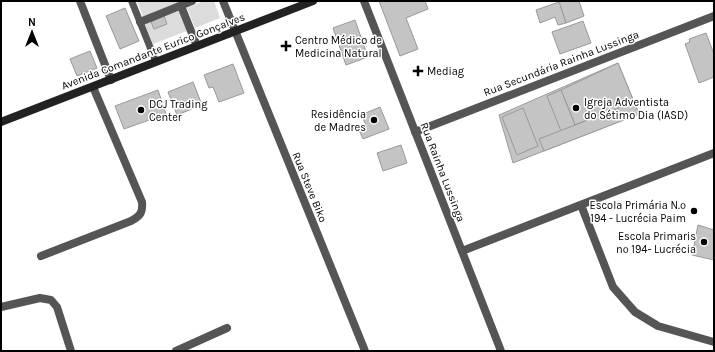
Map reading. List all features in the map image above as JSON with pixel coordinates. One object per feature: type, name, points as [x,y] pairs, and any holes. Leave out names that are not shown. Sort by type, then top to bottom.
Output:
[{"type":"main road","name":"Avenida Comandante Eurico Gonçalves","points":[[1,122],[313,1]]},
{"type":"street","points":[[80,1],[111,80]]},
{"type":"street","points":[[140,22],[192,1]]},
{"type":"street","name":"Rua Steve Biko","points":[[223,1],[365,351]]},
{"type":"street","name":"Rua Rainha Lussinga","points":[[364,1],[500,351]]},
{"type":"street","points":[[181,6],[197,46]]},
{"type":"street","name":"Rua Secundária Rainha Lussinga","points":[[415,132],[714,16]]},
{"type":"street","points":[[41,256],[131,221],[139,217],[142,210],[142,202],[93,86]]},
{"type":"street","points":[[462,251],[714,153]]},
{"type":"street","points":[[581,205],[613,287],[635,312],[658,326],[714,342]]},
{"type":"street","points":[[1,307],[40,298],[51,300],[57,307],[71,351]]},
{"type":"street","points":[[176,351],[227,328]]},
{"type":"lane","points":[[132,2],[156,62]]},
{"type":"shaded area","points":[[137,1],[184,1],[143,17]]},
{"type":"shaded area","points":[[204,1],[214,1],[220,18],[195,28],[187,8]]},
{"type":"shaded area","points":[[179,11],[187,31],[153,44],[145,24]]},
{"type":"building","points":[[379,1],[425,1],[428,9],[406,18],[418,49],[400,56]]},
{"type":"building","points":[[579,1],[584,16],[566,23],[559,2]]},
{"type":"building","points":[[559,2],[566,23],[558,25],[555,17],[540,23],[536,10]]},
{"type":"building","points":[[125,8],[139,41],[120,49],[106,16]]},
{"type":"building","points":[[164,16],[167,24],[154,29],[151,22]]},
{"type":"building","points":[[355,20],[368,57],[346,65],[333,28]]},
{"type":"building","points":[[583,21],[591,43],[560,54],[552,32]]},
{"type":"building","points":[[706,33],[714,54],[714,77],[699,83],[685,44],[690,42],[689,39]]},
{"type":"building","points":[[90,51],[97,68],[77,76],[70,59]]},
{"type":"building","name":"Igreja Adventista do Sétimo Dia (IASD)","points":[[618,63],[639,114],[513,163],[499,115]]},
{"type":"building","points":[[618,63],[634,102],[575,125],[561,90]]},
{"type":"building","points":[[233,64],[244,93],[219,102],[213,87],[209,88],[204,75]]},
{"type":"building","points":[[193,82],[202,105],[177,115],[168,92]]},
{"type":"building","name":"DCJ Trading Center","points":[[158,90],[166,114],[124,129],[115,106]]},
{"type":"building","points":[[561,90],[575,125],[561,131],[547,96]]},
{"type":"building","points":[[634,102],[639,114],[544,151],[539,139]]},
{"type":"building","name":"Residência de Madres","points":[[380,107],[389,129],[363,139],[358,128],[366,125],[361,115]]},
{"type":"building","points":[[523,108],[538,146],[517,155],[502,117]]},
{"type":"building","points":[[401,145],[407,163],[383,171],[377,153]]},
{"type":"building","name":"Escola Primaris nº 194- Lucrécia","points":[[698,225],[714,230],[714,260],[692,255]]},
{"type":"place","name":"Centro Médico de Medicina Natural","points":[[286,46]]},
{"type":"place","name":"Mediag","points":[[418,71]]},
{"type":"place","name":"Igreja Adventista do Sétimo Dia (IASD)","points":[[576,108]]},
{"type":"place","name":"DCJ Trading Center","points":[[141,110]]},
{"type":"place","name":"Residência de Madres","points":[[374,120]]},
{"type":"place","name":"Escola Primária N.º 194 - Lucrécia Paim","points":[[694,211]]},
{"type":"place","name":"Escola Primaris nº 194- Lucrécia","points":[[704,242]]}]
